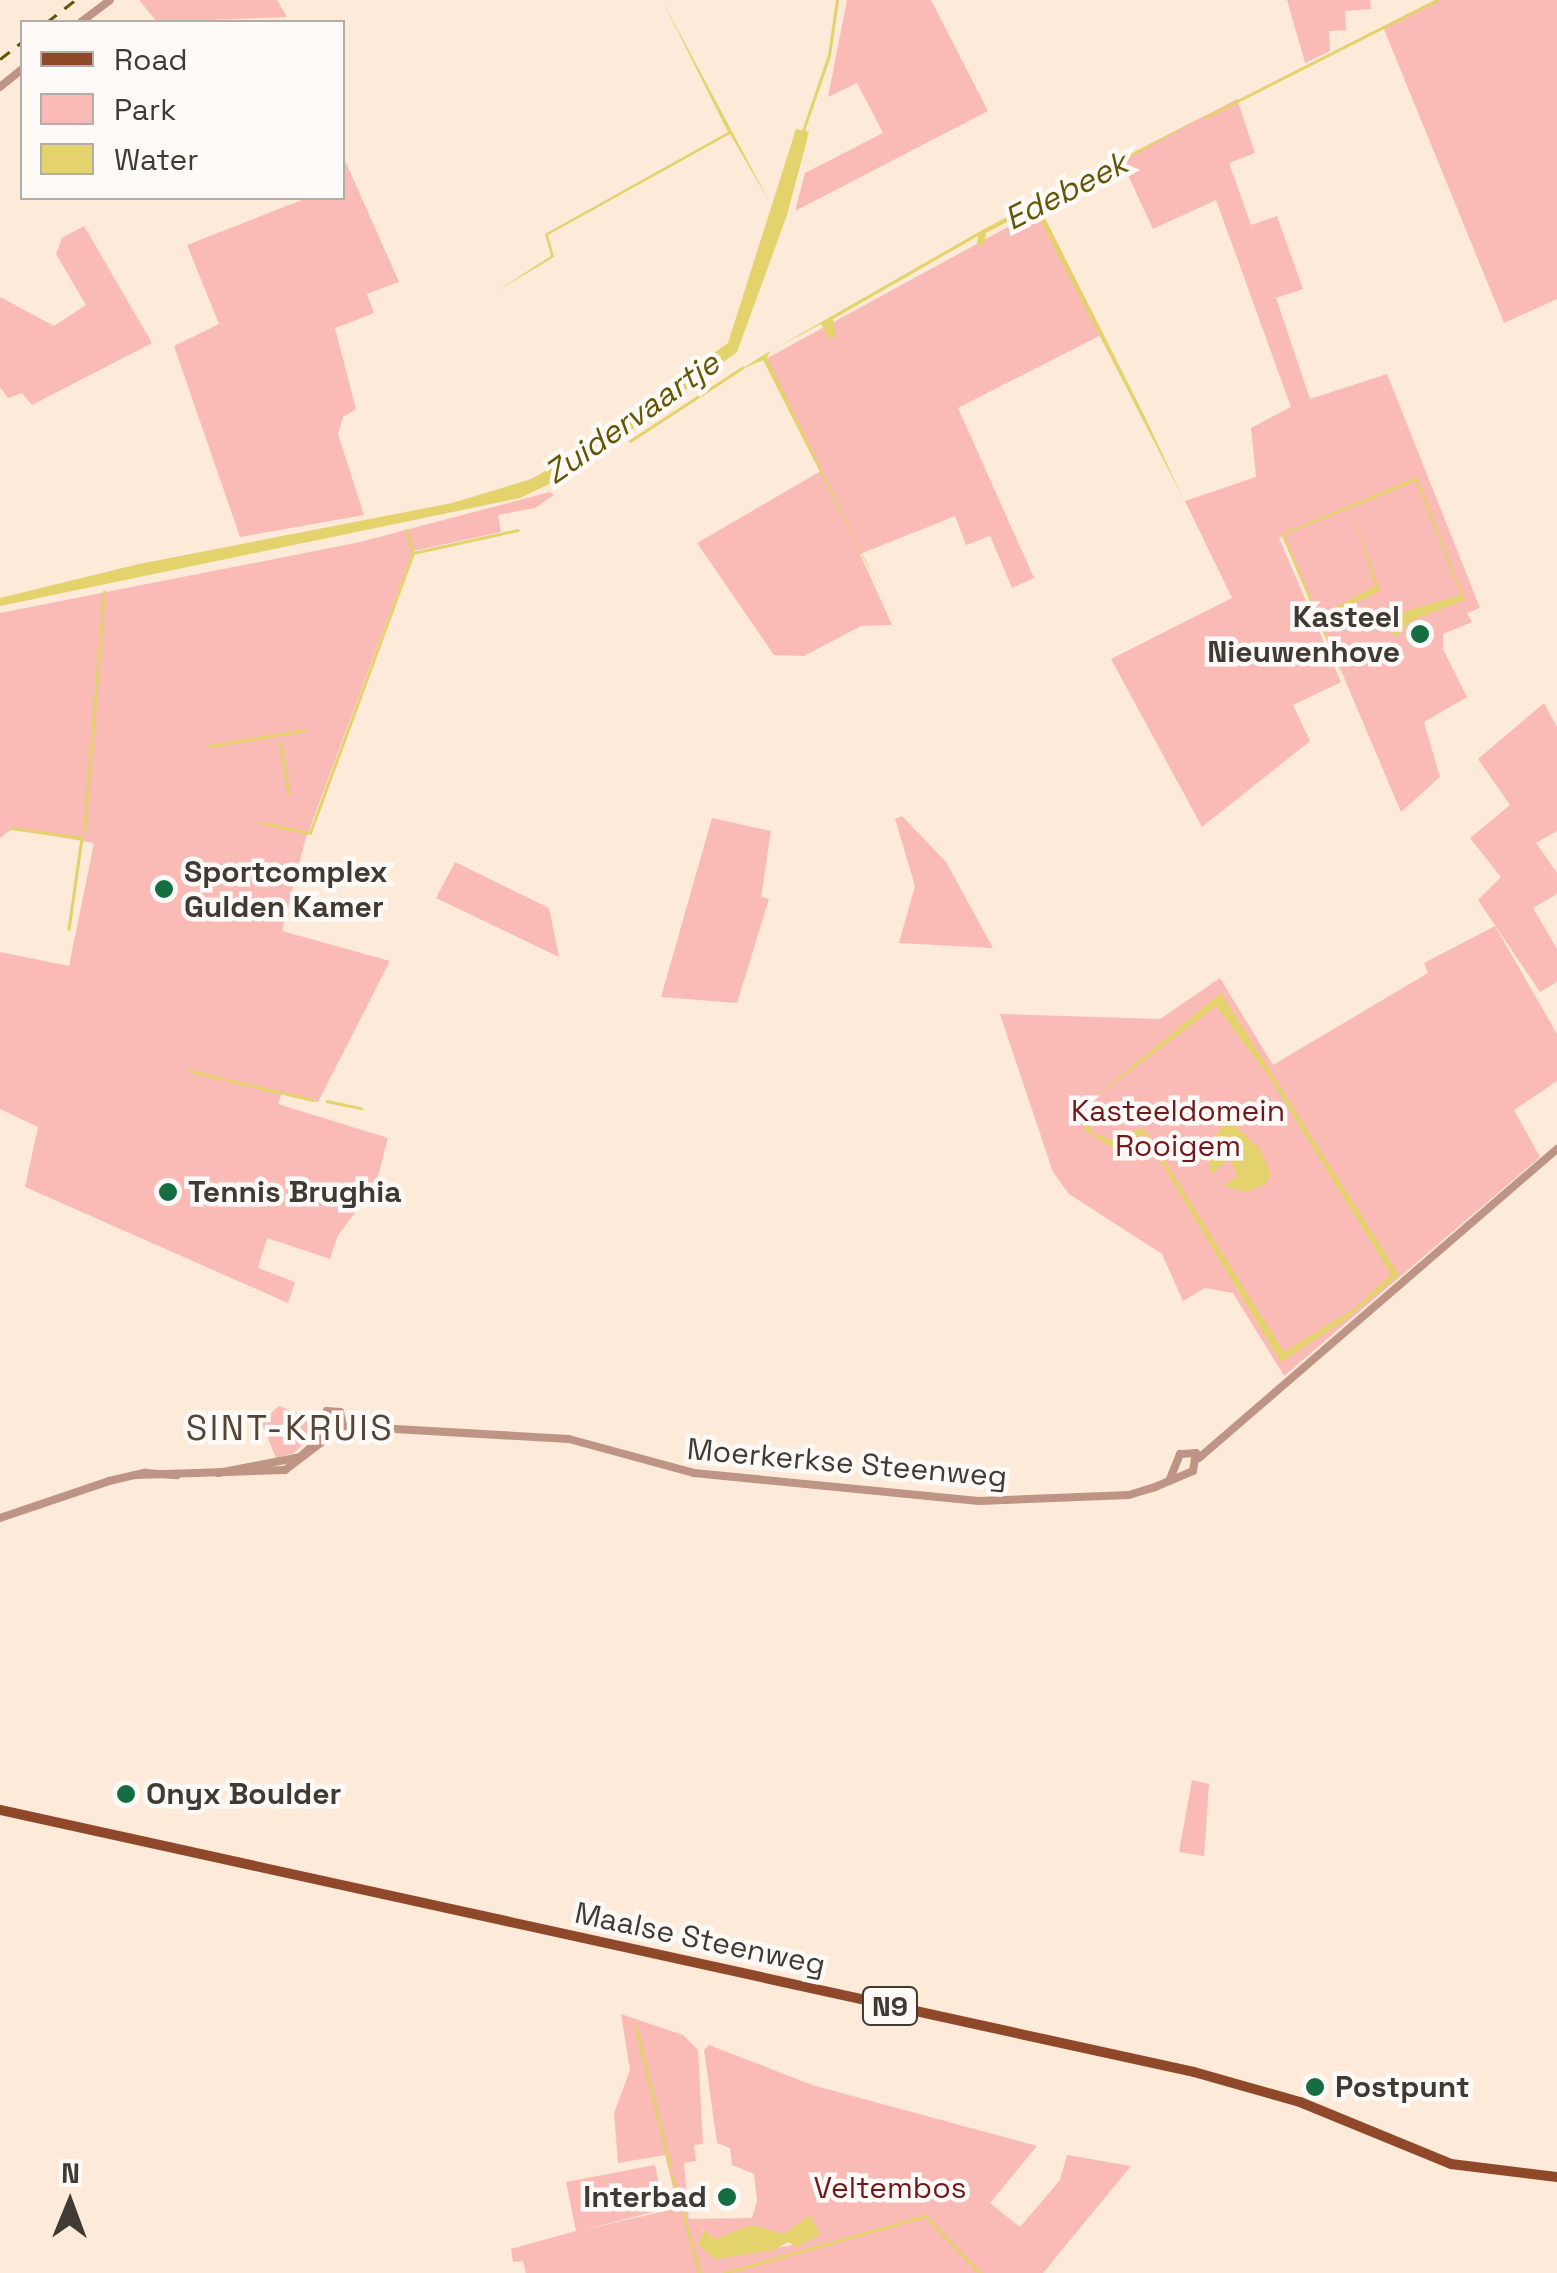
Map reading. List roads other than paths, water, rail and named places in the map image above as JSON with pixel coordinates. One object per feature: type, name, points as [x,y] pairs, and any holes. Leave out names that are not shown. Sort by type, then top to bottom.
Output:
[{"type":"main road","name":"Maalse Steenweg","points":[[0,1810],[1194,2072],[1287,2098],[1450,2164],[1557,2177]]},
{"type":"street","points":[[85,20],[110,0]]},
{"type":"street","points":[[0,88],[20,72]]},
{"type":"street","name":"Moerkerkse Steenweg","points":[[1198,1456],[1557,1149]]},
{"type":"street","name":"Moerkerkse Steenweg","points":[[327,1430],[323,1416],[332,1410],[342,1415],[343,1426],[569,1439],[694,1473],[979,1501],[1090,1501],[1169,1481],[1183,1470],[1198,1467],[1198,1456]]},
{"type":"street","points":[[0,1518],[135,1475],[213,1474],[296,1466],[327,1430],[343,1426]]},
{"type":"street","name":"Moerkerkse Steenweg","points":[[1183,1470],[1183,1452],[1198,1456]]},
{"type":"water","points":[[662,0],[769,201],[730,134],[548,235],[554,257],[497,291],[551,256],[545,234],[728,132]]},
{"type":"water","points":[[1206,115],[1040,208],[1184,500],[1034,208],[986,233],[984,245],[977,244],[978,236],[833,319],[836,337],[828,337],[821,324],[776,348],[984,229]]},
{"type":"water","points":[[796,129],[809,132],[787,215],[737,352],[570,475],[564,460],[728,343]]},
{"type":"water","points":[[770,351],[767,358],[881,592],[763,360],[740,370]]},
{"type":"water","points":[[560,463],[566,476],[520,498],[0,606],[0,598],[139,564],[452,503],[531,479]]},
{"type":"water","points":[[1417,477],[1465,600],[1412,620],[1396,637],[1387,626],[1405,611],[1461,595],[1416,481],[1284,535],[1319,616],[1375,586],[1354,514],[1380,591],[1320,619],[1344,681],[1281,534]]},
{"type":"water","points":[[1221,993],[1399,1275],[1345,1320],[1281,1362],[1144,1134],[1112,1148],[1084,1130],[1090,1108],[1091,1133],[1112,1140],[1142,1128],[1148,1134],[1284,1352],[1356,1307],[1391,1274],[1268,1075],[1216,1006],[1084,1106]]},
{"type":"water","points":[[1223,1125],[1234,1125],[1260,1149],[1271,1175],[1266,1184],[1246,1192],[1223,1186],[1238,1176],[1229,1159],[1209,1176],[1209,1147]]},
{"type":"water","points":[[810,2215],[820,2235],[796,2247],[788,2242],[774,2250],[716,2259],[698,2245],[704,2230],[715,2239],[751,2225],[784,2234]]},
{"type":"waterway","name":"Zuidervaartje","points":[[802,134],[829,55],[837,0]]},
{"type":"waterway","name":"Edebeek","points":[[1206,117],[1437,0]]},
{"type":"waterway","points":[[630,441],[742,368]]},
{"type":"waterway","points":[[407,530],[413,553],[518,530]]},
{"type":"waterway","points":[[263,823],[310,833],[413,553]]},
{"type":"waterway","points":[[84,832],[104,592]]},
{"type":"waterway","points":[[209,746],[305,730]]},
{"type":"waterway","points":[[280,742],[289,794]]},
{"type":"waterway","points":[[11,828],[82,838],[69,929]]},
{"type":"waterway","points":[[188,1070],[221,1079]]},
{"type":"waterway","points":[[227,1080],[313,1100]]},
{"type":"waterway","points":[[327,1101],[361,1108]]},
{"type":"waterway","points":[[636,2026],[671,2169]]},
{"type":"waterway","points":[[673,2177],[700,2273]]},
{"type":"waterway","points":[[724,2273],[926,2216],[980,2273]]},
{"type":"place","name":"Kasteel Nieuwenhove","points":[[1420,634]]},
{"type":"place","name":"Sportcomplex Gulden Kamer","points":[[164,889]]},
{"type":"place","name":"Tennis Brughia","points":[[168,1192]]},
{"type":"place","name":"Onyx Boulder","points":[[126,1794]]},
{"type":"place","name":"Postpunt","points":[[1315,2087]]},
{"type":"place","name":"Interbad","points":[[727,2197]]},
{"type":"district","name":"SINT-KRUIS","points":[[290,1428]]},
{"type":"park label","name":"Kasteeldomein Rooigem","points":[[1178,1128]]},
{"type":"park label","name":"Veltembos","points":[[890,2188]]}]
